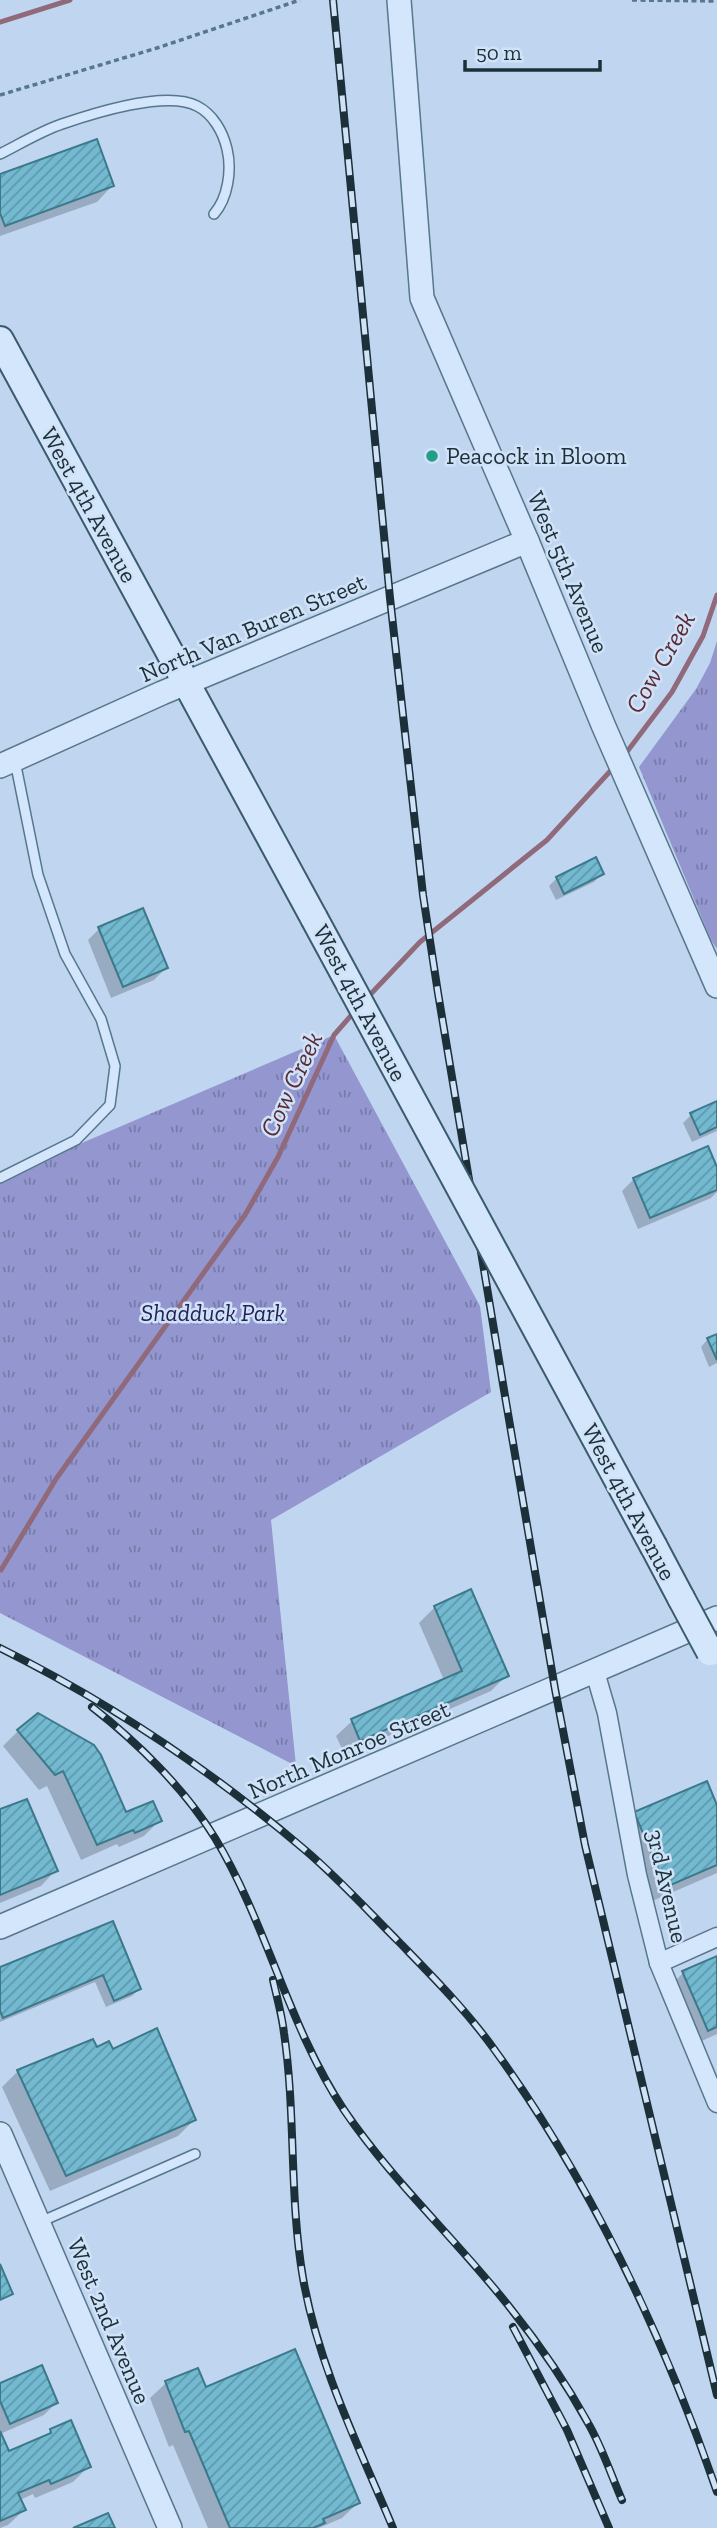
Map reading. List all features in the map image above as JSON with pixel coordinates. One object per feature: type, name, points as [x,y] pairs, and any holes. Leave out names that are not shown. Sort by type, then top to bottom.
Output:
[{"type":"main road","name":"West 4th Avenue","points":[[0,340],[713,1659]]},
{"type":"street","name":"West 5th Avenue","points":[[399,10],[422,298],[717,986]]},
{"type":"street","name":"North Van Buren Street","points":[[7,763],[186,684],[527,541]]},
{"type":"street","name":"North Monroe Street","points":[[0,1927],[717,1618]]},
{"type":"street","name":"3rd Avenue","points":[[594,1672],[607,1713],[637,1875],[659,1963],[713,2081],[717,2103]]},
{"type":"street","points":[[659,1963],[717,1937]]},
{"type":"street","name":"West 2nd Avenue","points":[[0,2134],[170,2528]]},
{"type":"lane","points":[[0,154],[61,124],[138,105],[180,101],[197,106],[211,116],[227,148],[227,185],[222,205],[214,214]]},
{"type":"lane","points":[[0,1178],[76,1140],[110,1105],[115,1066],[101,1019],[65,954],[38,875],[7,763]]},
{"type":"lane","points":[[38,2222],[195,2154]]},
{"type":"path","points":[[0,95],[158,48],[300,0]]},
{"type":"path","points":[[632,0],[717,1]]},
{"type":"green space","points":[[717,641],[717,949],[639,767],[696,689],[710,663]]},
{"type":"green space","name":"Shadduck Park","points":[[334,1035],[480,1306],[491,1392],[271,1520],[296,1766],[0,1613],[0,1178]]},
{"type":"building","points":[[97,139],[114,186],[5,226],[0,213],[0,174]]},
{"type":"building","points":[[596,857],[604,874],[564,894],[556,877]]},
{"type":"building","points":[[143,908],[168,968],[123,987],[98,927]]},
{"type":"building","points":[[717,1101],[717,1127],[700,1135],[690,1113]]},
{"type":"building","points":[[708,1146],[717,1167],[717,1190],[650,1218],[633,1178]]},
{"type":"building","points":[[717,1334],[717,1360],[707,1338]]},
{"type":"building","points":[[471,1589],[509,1676],[360,1741],[351,1719],[462,1671],[434,1606]]},
{"type":"building","points":[[38,1713],[94,1745],[126,1812],[153,1801],[162,1821],[97,1845],[63,1771],[55,1775],[17,1730]]},
{"type":"building","points":[[707,1781],[717,1805],[717,1865],[666,1887],[634,1812]]},
{"type":"building","points":[[27,1799],[58,1871],[0,1895],[0,1809]]},
{"type":"building","points":[[113,1921],[141,1989],[114,2001],[103,1975],[3,2018],[0,2011],[0,1967]]},
{"type":"building","points":[[717,1956],[717,2027],[708,2031],[682,1971]]},
{"type":"building","points":[[157,2028],[196,2120],[66,2176],[17,2070],[93,2039],[97,2047],[109,2041],[113,2049]]},
{"type":"building","points":[[0,2264],[13,2294],[0,2300]]},
{"type":"building","points":[[295,2349],[360,2503],[323,2519],[325,2523],[313,2528],[230,2528],[189,2431],[185,2432],[165,2381],[198,2368],[206,2387]]},
{"type":"building","points":[[42,2365],[58,2403],[10,2424],[0,2401],[0,2383]]},
{"type":"building","points":[[71,2420],[91,2467],[51,2484],[49,2480],[18,2493],[26,2510],[0,2521],[0,2431],[9,2451],[51,2433],[50,2429]]},
{"type":"building","points":[[108,2513],[115,2528],[73,2528]]},
{"type":"waterway","points":[[0,22],[70,0]]},
{"type":"waterway","name":"Cow Creek","points":[[623,757],[672,692],[703,636],[717,595]]},
{"type":"waterway","name":"Cow Creek","points":[[366,999],[420,942],[547,840],[614,767]]},
{"type":"waterway","name":"Cow Creek","points":[[1,1570],[56,1479],[245,1215],[278,1157],[334,1035],[355,1011]]},
{"type":"railway","points":[[333,0],[390,598],[423,895],[438,993],[555,1689],[585,1845],[717,2395]]},
{"type":"railway","points":[[0,1648],[120,1715],[196,1766],[270,1821],[341,1883],[472,2021],[530,2100],[563,2153],[622,2262],[673,2376],[717,2492]]},
{"type":"railway","points":[[92,1707],[159,1767],[203,1820],[233,1871],[292,2010],[344,2110],[383,2162],[491,2284],[542,2350],[593,2432],[622,2500]]},
{"type":"railway","points":[[273,1980],[288,2063],[296,2217],[303,2278],[310,2310],[329,2374],[393,2528]]},
{"type":"railway","points":[[513,2327],[567,2430],[609,2528]]},
{"type":"place","name":"Peacock in Bloom","points":[[432,456]]}]
